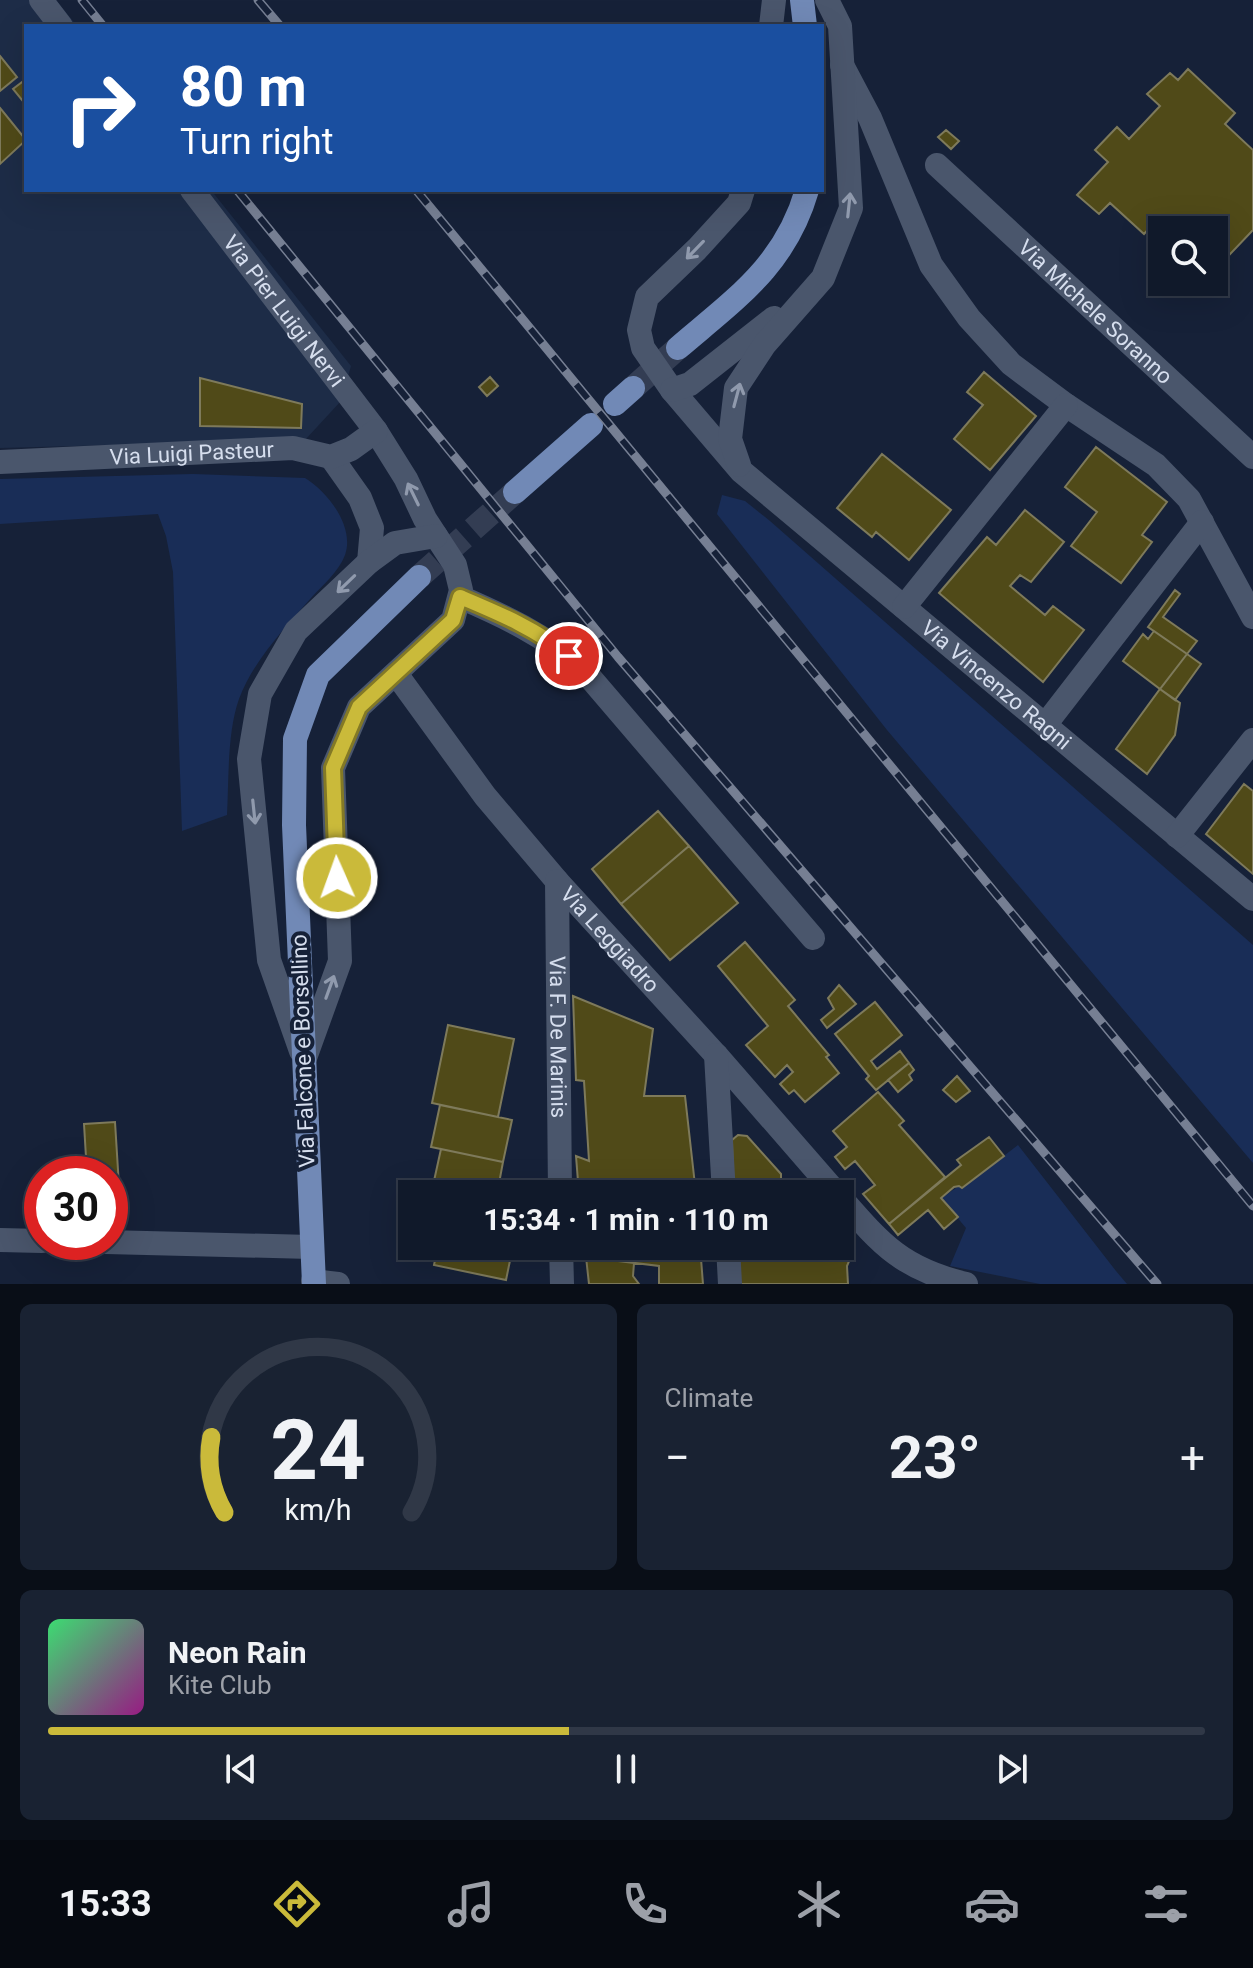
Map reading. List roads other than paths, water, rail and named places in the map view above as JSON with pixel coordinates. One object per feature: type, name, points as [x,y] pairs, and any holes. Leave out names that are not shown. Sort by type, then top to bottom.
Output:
[{"type":"main road","points":[[802,0],[805,24]]},
{"type":"main road","points":[[678,348],[747,289],[780,252],[803,206],[806,192]]},
{"type":"main road","points":[[515,492],[591,425]]},
{"type":"main road","name":"Via Falcone e Borsellino","points":[[322,1283],[311,1247],[294,825],[295,739],[318,675],[419,577]]},
{"type":"street","points":[[41,0],[59,24]]},
{"type":"street","points":[[771,24],[774,0]]},
{"type":"street","points":[[741,471],[730,439],[736,388],[765,344],[823,278],[851,208],[840,26],[827,0]]},
{"type":"street","points":[[842,65],[870,118],[931,265],[969,318],[1011,364],[1156,465],[1189,499],[1253,617]]},
{"type":"street","name":"Via Michele Soranno","points":[[937,165],[1253,457]]},
{"type":"street","name":"Via Pier Luigi Nervi","points":[[194,192],[376,431],[455,565],[460,597]]},
{"type":"street","name":"Via Vincenzo Ragni","points":[[742,192],[739,203],[647,297],[639,330],[643,348],[672,390],[741,471],[1253,899]]},
{"type":"street","points":[[672,390],[690,384],[823,278]]},
{"type":"street","points":[[904,607],[1066,405]]},
{"type":"street","points":[[369,562],[372,528],[360,498],[331,457],[351,449],[376,431]]},
{"type":"street","name":"Via Luigi Pasteur","points":[[0,462],[293,448],[331,457]]},
{"type":"street","points":[[1045,725],[1202,522]]},
{"type":"street","points":[[304,1061],[269,960],[249,759],[260,694],[296,631],[369,562],[395,543],[436,536]]},
{"type":"street","points":[[304,1061],[340,961],[333,768],[359,707],[453,620],[460,597],[512,619],[556,645],[581,667],[813,938]]},
{"type":"street","name":"Via Leggiadro","points":[[397,675],[485,796],[557,881],[825,1180]]},
{"type":"street","points":[[1177,836],[1253,740]]},
{"type":"street","name":"Via F. De Marinis","points":[[557,881],[560,1180]]},
{"type":"street","points":[[716,1055],[723,1180]]},
{"type":"street","name":"Via Leggiadro","points":[[854,1213],[877,1240],[906,1263],[935,1277],[966,1284]]},
{"type":"street","points":[[0,1240],[24,1241]]},
{"type":"street","points":[[128,1243],[311,1247]]},
{"type":"street","points":[[561,1260],[562,1284]]},
{"type":"street","points":[[729,1260],[730,1284]]},
{"type":"tunnel","points":[[633,388],[678,348]]},
{"type":"tunnel","points":[[419,577],[515,492]]},
{"type":"railway","points":[[82,0],[101,24]]},
{"type":"railway","points":[[258,0],[278,24]]},
{"type":"railway","points":[[239,192],[618,657],[1157,1284]]},
{"type":"railway","points":[[418,192],[1253,1206]]}]
